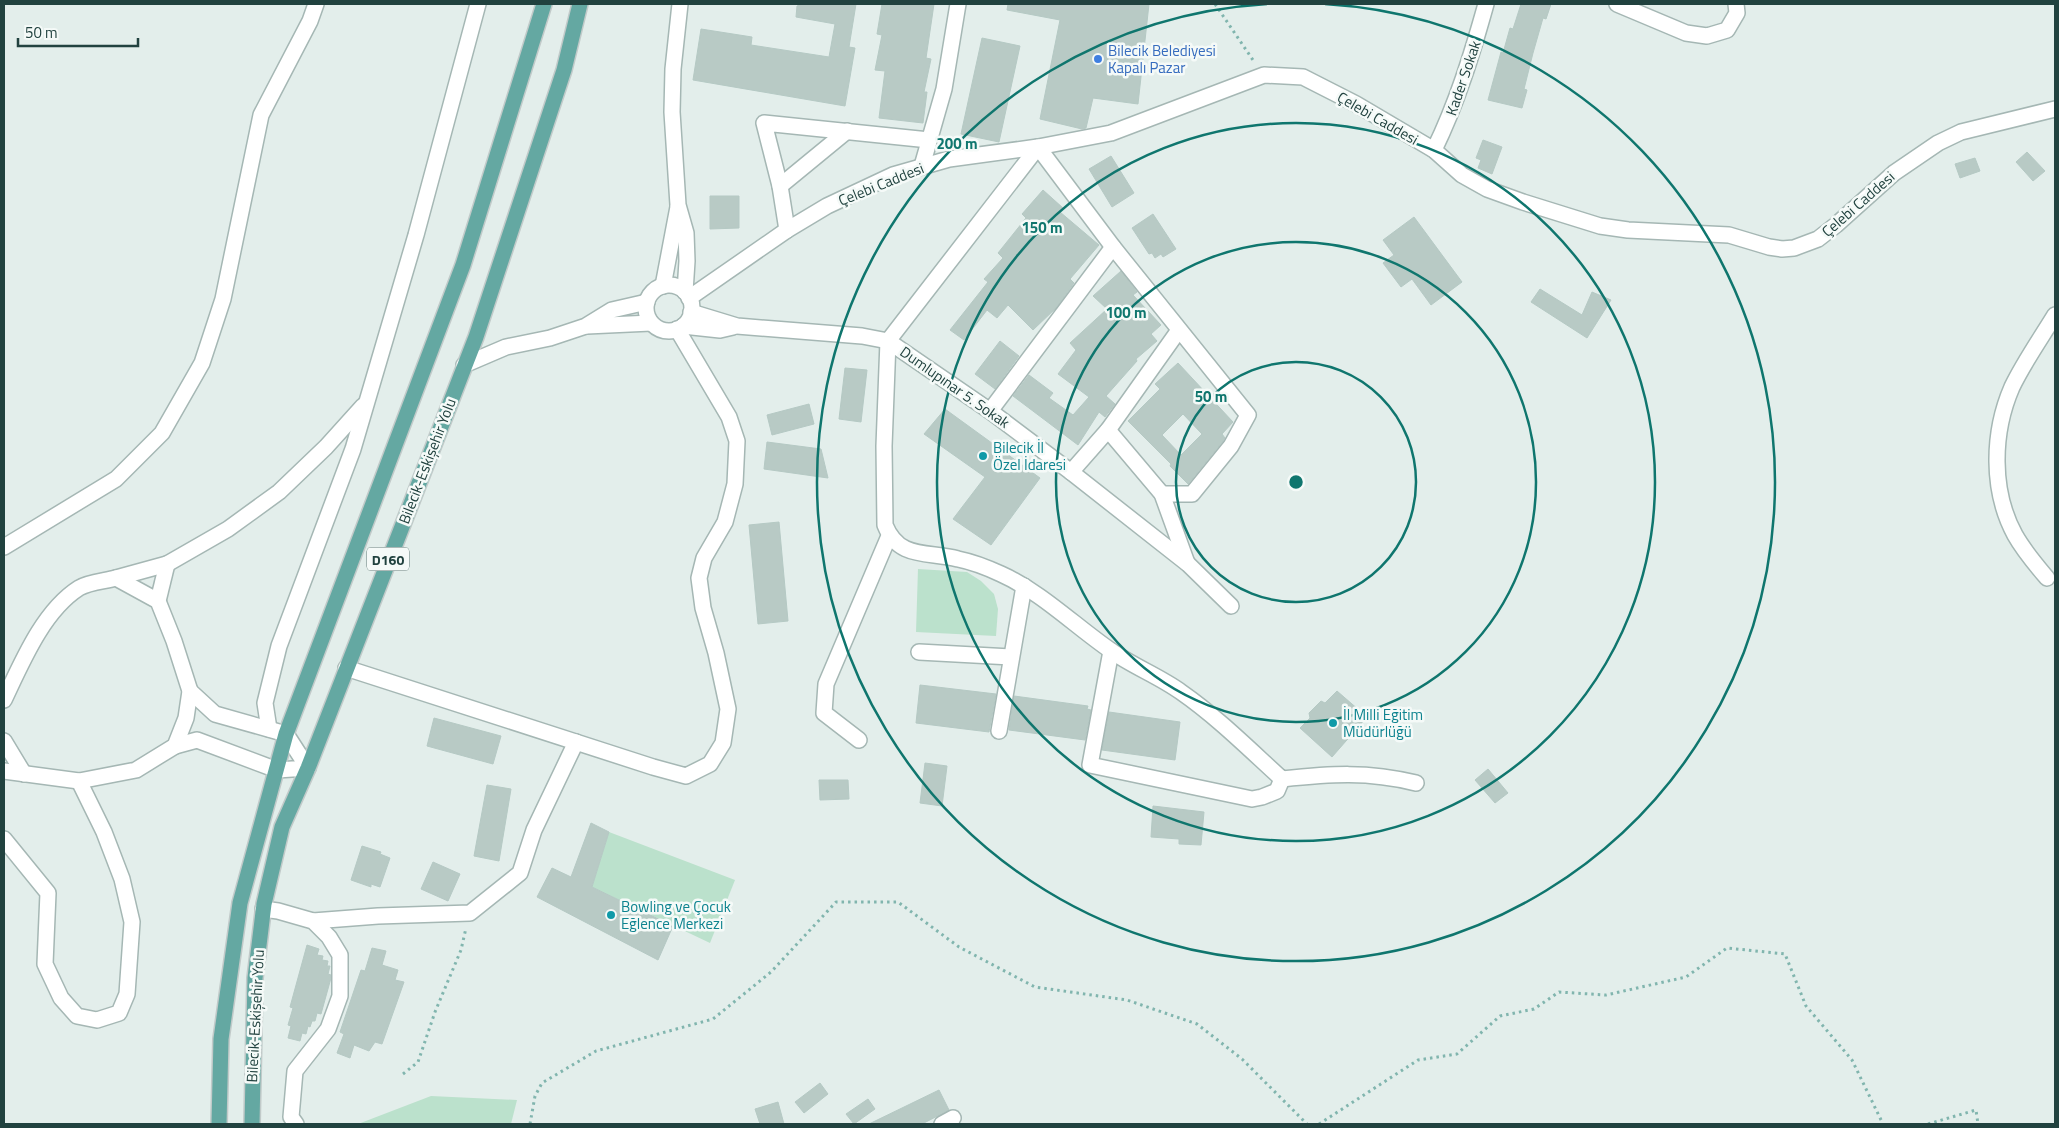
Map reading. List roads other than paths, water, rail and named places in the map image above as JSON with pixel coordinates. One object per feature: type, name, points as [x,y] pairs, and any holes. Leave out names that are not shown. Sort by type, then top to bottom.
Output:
[{"type":"main road","name":"Bilecik-Eskişehir Yolu","points":[[218,1124],[221,1039],[240,903],[286,734],[463,265],[544,4]]},
{"type":"main road","name":"Bilecik-Eskişehir Yolu","points":[[252,1124],[255,978],[263,909],[282,827],[308,768],[464,365],[564,70],[580,4]]},
{"type":"street","points":[[4,547],[116,479],[162,433],[202,363],[223,298],[261,115],[310,21],[316,4]]},
{"type":"street","points":[[269,729],[265,703],[279,646],[353,449],[416,235],[478,4]]},
{"type":"street","points":[[346,668],[686,776],[710,764],[723,744],[728,709],[716,653],[703,608],[699,578],[704,558],[725,522],[735,484],[737,441],[729,417],[680,328],[688,301],[686,233],[678,205],[672,112],[673,68],[680,4]]},
{"type":"street","points":[[922,166],[944,89],[958,4]]},
{"type":"street","name":"Kader Sokak","points":[[1434,150],[1448,121],[1470,60],[1486,4]]},
{"type":"street","points":[[1617,4],[1686,33],[1707,36],[1728,30],[1737,13],[1736,4]]},
{"type":"street","name":"Çelebi Caddesi","points":[[688,301],[787,230],[858,190],[922,166],[949,159],[1112,133],[1264,75],[1303,77],[1356,104],[1434,150],[1462,175],[1487,190],[1600,226],[1628,230],[1729,235],[1769,247],[1794,248],[1818,239],[1894,173],[1938,142],[1962,132],[2055,109]]},
{"type":"street","points":[[787,230],[780,186],[764,123],[929,140]]},
{"type":"street","points":[[780,186],[847,131]]},
{"type":"street","points":[[1162,494],[1192,494],[1231,446],[1248,415],[1113,247],[1038,146],[888,341],[884,446],[885,525],[889,536],[897,545],[910,552],[958,559],[994,571],[1024,586],[1111,651],[1180,692],[1207,712],[1282,779],[1351,773],[1381,775],[1416,783]]},
{"type":"street","points":[[663,286],[678,205]]},
{"type":"street","points":[[990,411],[1113,247]]},
{"type":"street","points":[[680,328],[663,330],[651,322],[646,309],[647,302],[656,290],[663,286],[671,286],[688,301]]},
{"type":"street","name":"Dumlupınar 5. Sokak","points":[[688,301],[737,326]]},
{"type":"street","points":[[464,365],[506,347],[550,338],[586,326],[612,310],[647,302]]},
{"type":"street","points":[[2047,578],[2015,536],[2008,520],[1999,486],[1997,456],[2001,421],[2013,386],[2055,315]]},
{"type":"street","points":[[586,326],[651,322]]},
{"type":"street","name":"Dumlupınar 5. Sokak","points":[[680,328],[720,330],[737,326],[862,336],[888,341],[990,411],[1071,472],[1188,564],[1231,606]]},
{"type":"street","points":[[1071,472],[1108,430],[1179,330]]},
{"type":"street","points":[[4,700],[24,656],[50,615],[80,587],[168,564],[228,529],[278,492],[326,447],[367,403]]},
{"type":"street","points":[[1108,430],[1162,494],[1188,564]]},
{"type":"street","points":[[859,740],[824,713],[826,684],[889,536]]},
{"type":"street","points":[[168,564],[158,601],[174,641],[190,691],[186,718],[175,746]]},
{"type":"street","points":[[116,578],[158,601]]},
{"type":"street","points":[[999,731],[1024,586]]},
{"type":"street","points":[[1111,651],[1090,765],[1252,799],[1277,791],[1282,779]]},
{"type":"street","points":[[919,652],[1012,657]]},
{"type":"street","points":[[4,771],[79,781],[136,770],[175,746],[198,740],[277,770],[308,768],[286,734],[215,714],[190,691]]},
{"type":"street","points":[[4,741],[24,774]]},
{"type":"street","points":[[263,909],[278,911],[313,921],[378,916],[470,913],[520,873],[534,830],[576,742]]},
{"type":"street","points":[[4,839],[48,894],[45,964],[61,998],[77,1016],[97,1020],[118,1013],[127,994],[132,922],[122,879],[104,832],[79,781]]},
{"type":"street","points":[[294,1120],[295,1071],[328,1029],[340,996],[340,955],[329,938],[313,921]]},
{"type":"place","name":"Bilecik Belediyesi Kapalı Pazar","points":[[1098,59]]},
{"type":"place","name":"Bilecik İl Özel İdaresi","points":[[983,456]]},
{"type":"place","name":"İl Milli Eğitim Müdürlüğü","points":[[1333,723]]},
{"type":"place","name":"Bowling ve Çocuk Eğlence Merkezi","points":[[611,915]]}]
